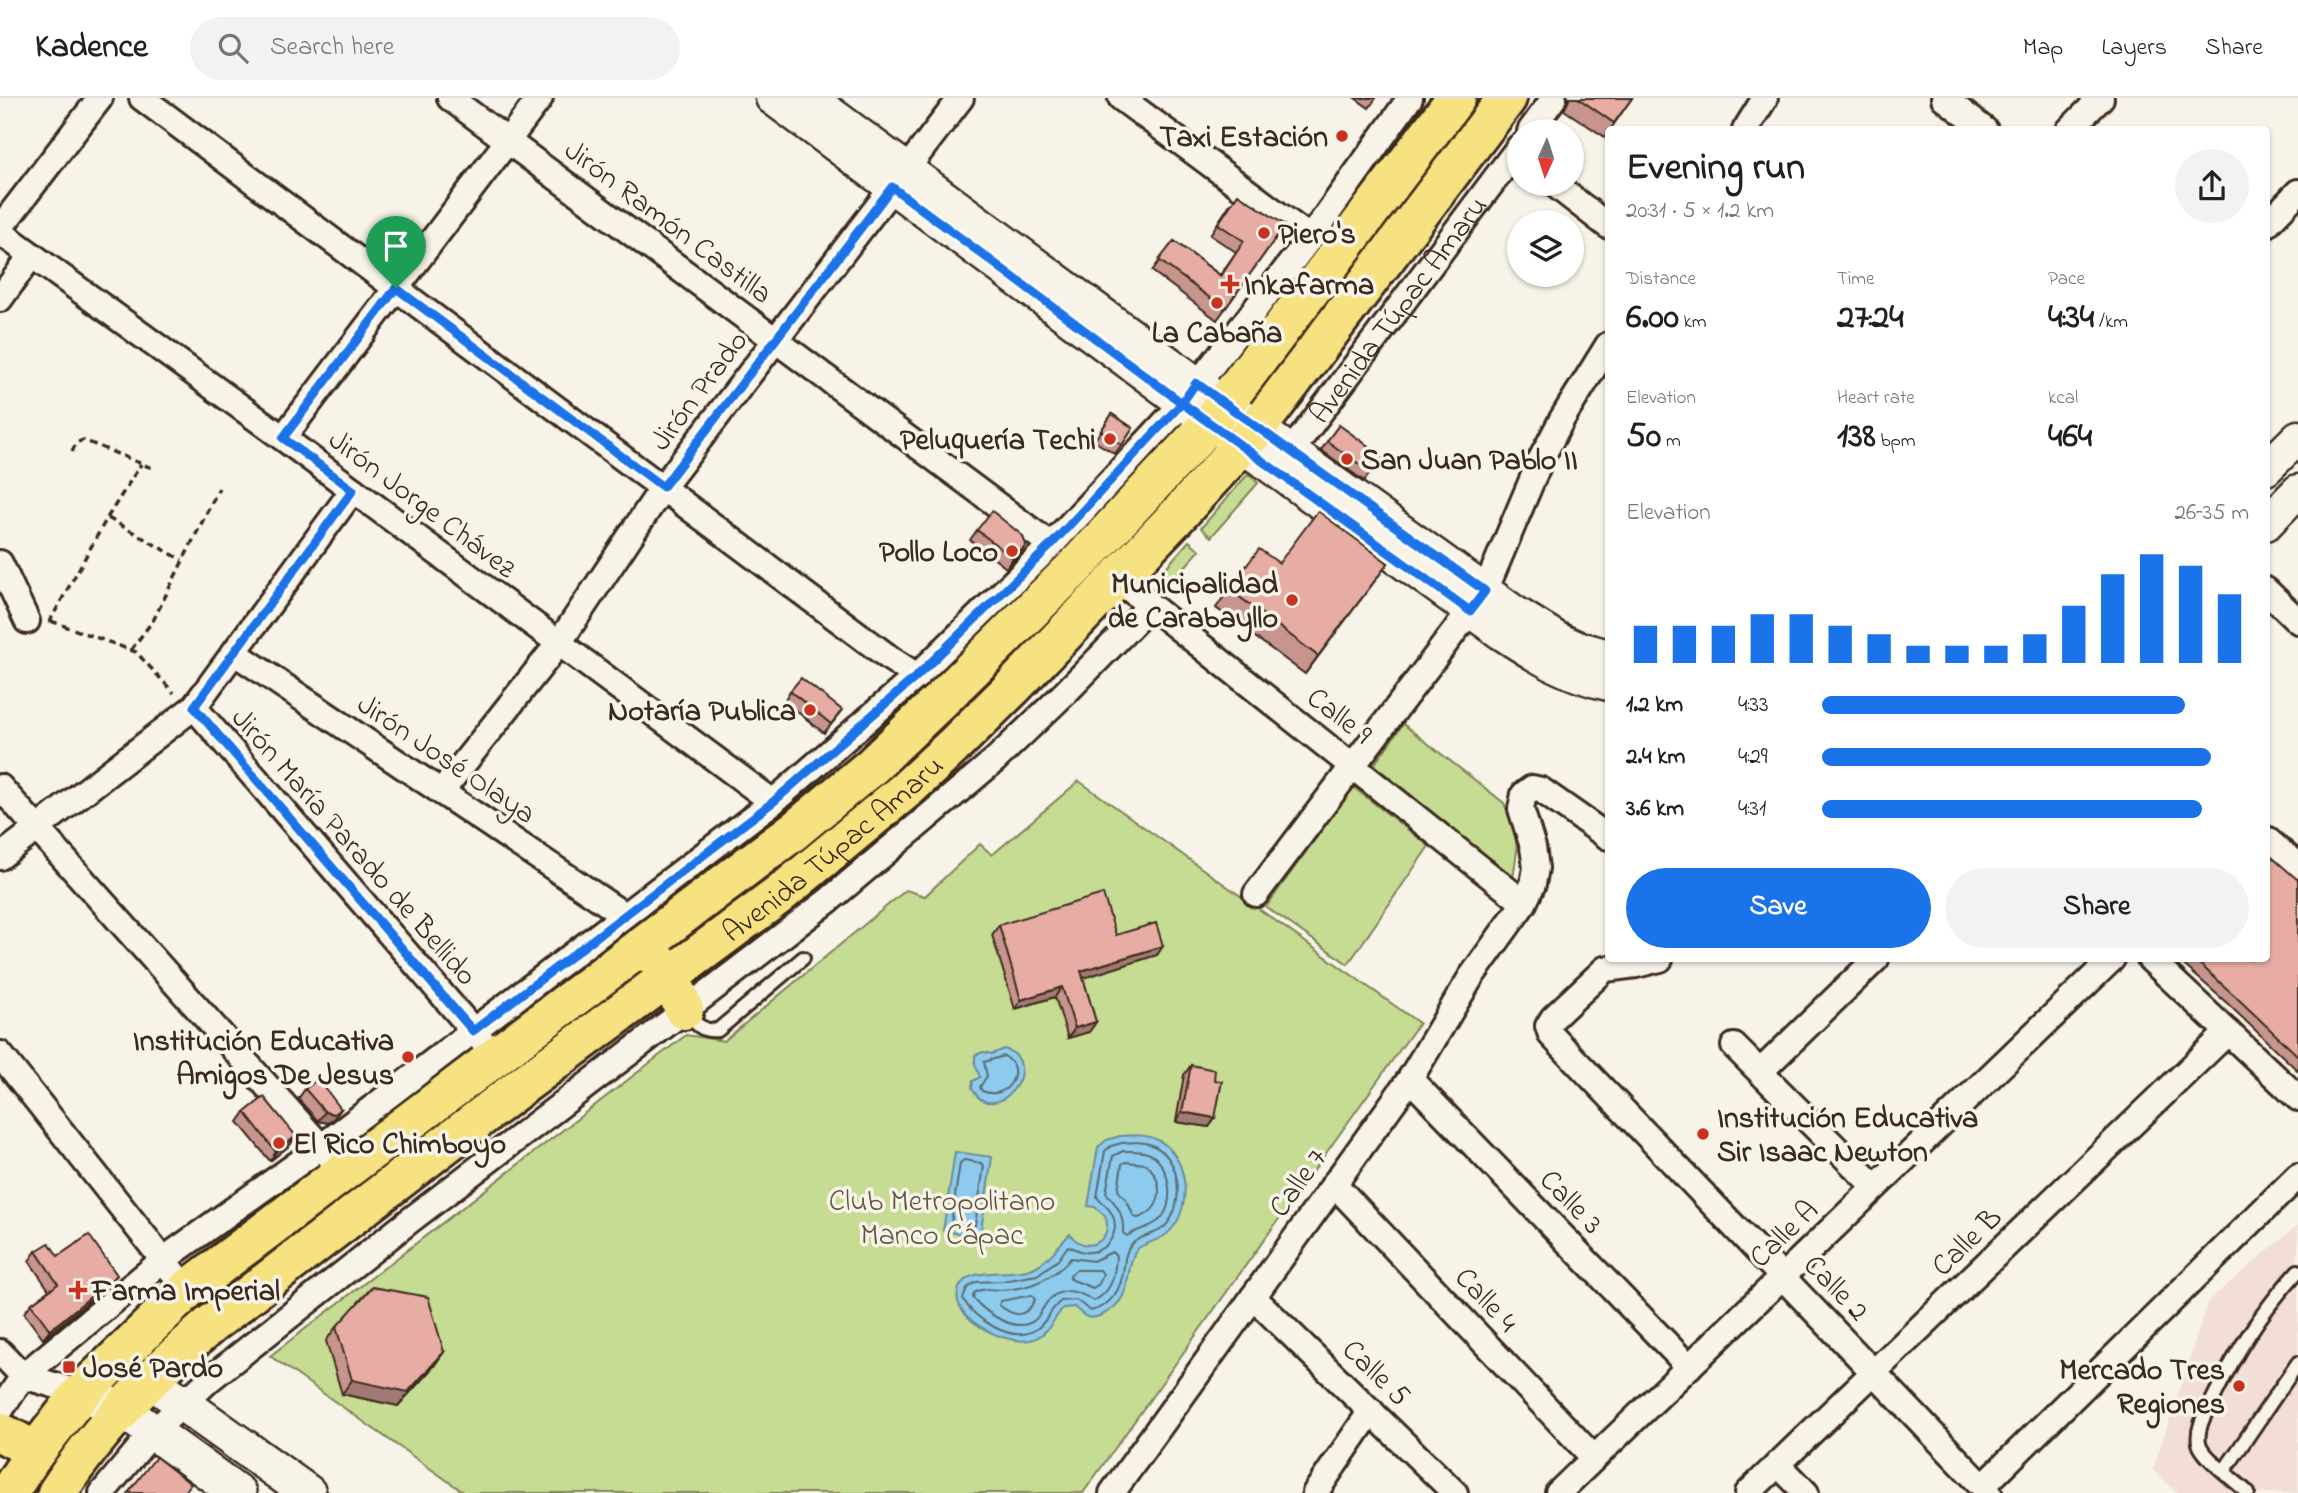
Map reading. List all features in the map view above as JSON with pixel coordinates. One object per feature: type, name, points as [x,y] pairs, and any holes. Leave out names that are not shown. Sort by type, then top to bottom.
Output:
[{"type":"highway","points":[[1454,101],[1496,113]]},
{"type":"highway","name":"Avenida Túpac Amaru","points":[[8,1493],[81,1392],[187,1290],[333,1160],[634,930],[795,830],[872,766],[945,696],[1077,565],[1204,404],[1454,101]]},
{"type":"highway","name":"Avenida Túpac Amaru","points":[[57,1493],[91,1444],[121,1409],[221,1317],[520,1087],[678,993],[779,895],[908,788],[1013,687],[1249,437],[1496,113]]},
{"type":"highway","points":[[634,930],[678,993]]},
{"type":"highway","points":[[0,1432],[36,1451]]},
{"type":"main road","points":[[150,1380],[308,1493]]},
{"type":"main road","points":[[81,1392],[121,1409],[238,1493]]},
{"type":"street","points":[[0,230],[100,98]]},
{"type":"street","points":[[142,98],[917,676]]},
{"type":"street","name":"Jirón Ramón Castilla","points":[[450,98],[1051,545]]},
{"type":"street","points":[[283,438],[540,98]]},
{"type":"street","points":[[772,98],[900,179],[1249,437],[1477,601],[1537,657],[1561,670],[1605,683]]},
{"type":"street","points":[[810,98],[900,179]]},
{"type":"street","name":"Jirón Prado","points":[[441,792],[559,643],[663,487],[961,98]]},
{"type":"street","points":[[1121,98],[1310,238]]},
{"type":"street","name":"Avenida Túpac Amaru","points":[[634,930],[773,802],[917,676],[1051,545],[1204,404],[1310,238],[1410,98]]},
{"type":"street","points":[[1539,119],[1554,98]]},
{"type":"street","points":[[1748,126],[1765,98]]},
{"type":"street","points":[[1944,98],[1980,126]]},
{"type":"street","points":[[2073,126],[2101,98]]},
{"type":"street","name":"Avenida Túpac Amaru","points":[[1284,462],[1507,167]]},
{"type":"street","points":[[2270,221],[2298,192]]},
{"type":"street","points":[[1569,196],[1605,224]]},
{"type":"street","name":"Jirón Jorge Chávez","points":[[0,230],[31,256],[283,438],[773,802]]},
{"type":"street","points":[[0,299],[31,256]]},
{"type":"street","points":[[1256,894],[1477,601],[1540,461],[1562,419],[1601,374]]},
{"type":"street","points":[[2270,465],[2298,436]]},
{"type":"street","points":[[0,856],[192,709],[353,490]]},
{"type":"street","points":[[2270,520],[2298,491]]},
{"type":"street","points":[[0,564],[39,621]]},
{"type":"street","name":"Calle 9","points":[[1116,579],[1524,903]]},
{"type":"street","points":[[2270,594],[2298,621]]},
{"type":"street","points":[[1477,601],[1513,611],[1558,639],[1605,655]]},
{"type":"street","points":[[102,1493],[153,1432],[210,1379],[398,1230],[678,993],[829,900],[995,760],[1150,606]]},
{"type":"street","name":"Jirón José Olaya","points":[[234,653],[441,792],[634,930]]},
{"type":"street","name":"Jirón María Parado de Bellido","points":[[192,709],[484,1044]]},
{"type":"street","points":[[0,787],[333,1160]]},
{"type":"street","name":"Calle 7","points":[[1112,1493],[1410,1079],[1471,977],[1524,903],[1533,884],[1536,868],[1533,847],[1521,809],[1524,794],[1532,788],[1541,790],[1605,835]]},
{"type":"street","points":[[2270,842],[2298,866]]},
{"type":"street","name":"Calle 2","points":[[1648,962],[1605,969],[1553,1017],[1548,1026],[1551,1035],[1986,1490]]},
{"type":"street","points":[[1761,1071],[1873,962]]},
{"type":"street","name":"Calle A","points":[[1558,1493],[2109,962]]},
{"type":"street","points":[[2153,962],[2298,1098]]},
{"type":"street","name":"Calle B","points":[[1748,1493],[2228,1032]]},
{"type":"street","points":[[1734,1046],[1875,1187]]},
{"type":"street","points":[[0,1054],[187,1290]]},
{"type":"street","name":"Calle 3","points":[[1410,1079],[1689,1367]]},
{"type":"street","name":"Avenida Túpac Amaru","points":[[0,1411],[23,1376],[163,1260],[333,1160]]},
{"type":"street","points":[[1986,1490],[2298,1176]]},
{"type":"street","name":"Calle 4","points":[[1334,1184],[1594,1458]]},
{"type":"street","name":"Calle 5","points":[[1253,1297],[1455,1493]]},
{"type":"street","points":[[0,1352],[23,1376],[81,1392]]},
{"type":"street","points":[[1315,1493],[1371,1410]]},
{"type":"street","points":[[1778,1464],[1806,1493]]},
{"type":"lane","points":[[678,993],[698,1027],[718,1030],[803,958]]},
{"type":"lane","points":[[2248,1493],[2206,1454],[2199,1444],[2200,1424],[2237,1350],[2272,1300],[2298,1271]]},
{"type":"lane","points":[[2224,1471],[2298,1363]]},
{"type":"path","points":[[72,452],[76,443],[83,440],[152,468]]},
{"type":"path","points":[[141,464],[39,621],[135,652],[192,709]]},
{"type":"path","points":[[131,650],[154,619],[219,488]]},
{"type":"path","points":[[107,518],[182,561]]},
{"type":"shaded area","name":"Mercado Tres Regiones","points":[[2298,1225],[2298,1493],[2177,1493],[2153,1470],[2208,1301]]},
{"type":"green space","points":[[1248,474],[1258,483],[1211,537],[1201,528]]},
{"type":"green space","points":[[1189,541],[1200,550],[1166,588],[1156,579]]},
{"type":"green space","points":[[1403,724],[1504,803],[1514,827],[1517,851],[1513,878],[1374,765]]},
{"type":"green space","name":"Club Metropolitano Manco Cápac","points":[[1079,781],[1419,1023],[1083,1493],[465,1493],[270,1356],[686,1035],[724,1041],[906,890],[925,896],[980,844],[992,855]]},
{"type":"green space","points":[[1353,787],[1429,846],[1348,964],[1266,907]]},
{"type":"water","points":[[1004,1049],[1016,1056],[1021,1067],[1019,1079],[1013,1090],[1004,1098],[993,1102],[982,1099],[972,1088],[973,1081],[980,1077],[975,1055],[983,1052],[992,1054]]},
{"type":"water","points":[[1120,1136],[1149,1137],[1168,1148],[1181,1169],[1184,1196],[1182,1209],[1170,1231],[1137,1249],[1120,1301],[1102,1315],[1093,1318],[1085,1316],[1074,1307],[1063,1308],[1047,1329],[1034,1339],[1008,1339],[979,1326],[959,1305],[958,1294],[963,1282],[969,1277],[1035,1267],[1050,1256],[1070,1234],[1076,1241],[1090,1245],[1102,1238],[1107,1225],[1105,1216],[1095,1207],[1088,1206],[1098,1147],[1107,1140]]},
{"type":"water","points":[[955,1152],[992,1157],[980,1237],[943,1231]]},
{"type":"building","points":[[1578,98],[1632,98],[1614,123]]},
{"type":"building","points":[[1238,194],[1285,225],[1225,309],[1159,260],[1174,241],[1221,276],[1244,241],[1218,224]]},
{"type":"building","points":[[1112,414],[1133,428],[1122,445],[1101,431]]},
{"type":"building","points":[[1339,425],[1382,456],[1370,472],[1327,441]]},
{"type":"building","points":[[992,511],[1023,536],[1026,546],[1013,558],[977,530]]},
{"type":"building","name":"Municipalidad de Carabayllo","points":[[1318,511],[1388,563],[1318,656],[1229,589],[1259,549],[1279,563]]},
{"type":"building","points":[[801,678],[842,710],[831,724],[790,691]]},
{"type":"building","points":[[2270,856],[2298,880],[2298,1056],[2197,962],[2270,962]]},
{"type":"building","points":[[1103,894],[1116,935],[1156,923],[1163,946],[1081,971],[1096,1022],[1075,1028],[1062,987],[1021,1000],[999,925]]},
{"type":"building","points":[[1191,1065],[1215,1070],[1214,1080],[1222,1081],[1215,1118],[1182,1112]]},
{"type":"building","points":[[318,1079],[341,1109],[334,1114],[325,1112],[305,1089]]},
{"type":"building","points":[[264,1097],[296,1136],[276,1152],[245,1112]]},
{"type":"building","points":[[89,1235],[117,1275],[50,1330],[31,1304],[58,1284],[36,1251],[49,1243],[58,1256]]},
{"type":"building","points":[[372,1287],[428,1297],[444,1352],[408,1392],[352,1380],[336,1327]]},
{"type":"building","points":[[156,1457],[191,1484],[184,1493],[128,1493]]},
{"type":"place","name":"Taxi Estación","points":[[1342,136]]},
{"type":"place","name":"Piero's","points":[[1264,233]]},
{"type":"place","name":"Inkafarma","points":[[1230,284]]},
{"type":"place","name":"La Cabaña","points":[[1217,303]]},
{"type":"place","name":"Peluquería Techi","points":[[1110,439]]},
{"type":"place","name":"San Juan Pablo II","points":[[1347,459]]},
{"type":"place","name":"Pollo Loco","points":[[1012,551]]},
{"type":"place","name":"Municipalidad de Carabayllo","points":[[1292,600]]},
{"type":"place","name":"Notaría Publica","points":[[810,710]]},
{"type":"place","name":"Institución Educativa Amigos De Jesus","points":[[408,1057]]},
{"type":"place","name":"Institución Educativa Sir Isaac Newton","points":[[1703,1134]]},
{"type":"place","name":"El Rico Chimboyo","points":[[279,1143]]},
{"type":"place","name":"Farma Imperial","points":[[78,1290]]},
{"type":"place","name":"José Pardo","points":[[69,1367]]},
{"type":"place","name":"Mercado Tres Regiones","points":[[2239,1386]]},
{"type":"route","points":[[396,288],[283,438],[353,490],[194,707],[473,1031],[773,802],[917,676],[1051,545],[1182,403],[1470,611],[1485,591],[1196,383],[1182,403],[892,187],[663,487],[396,288]]}]
